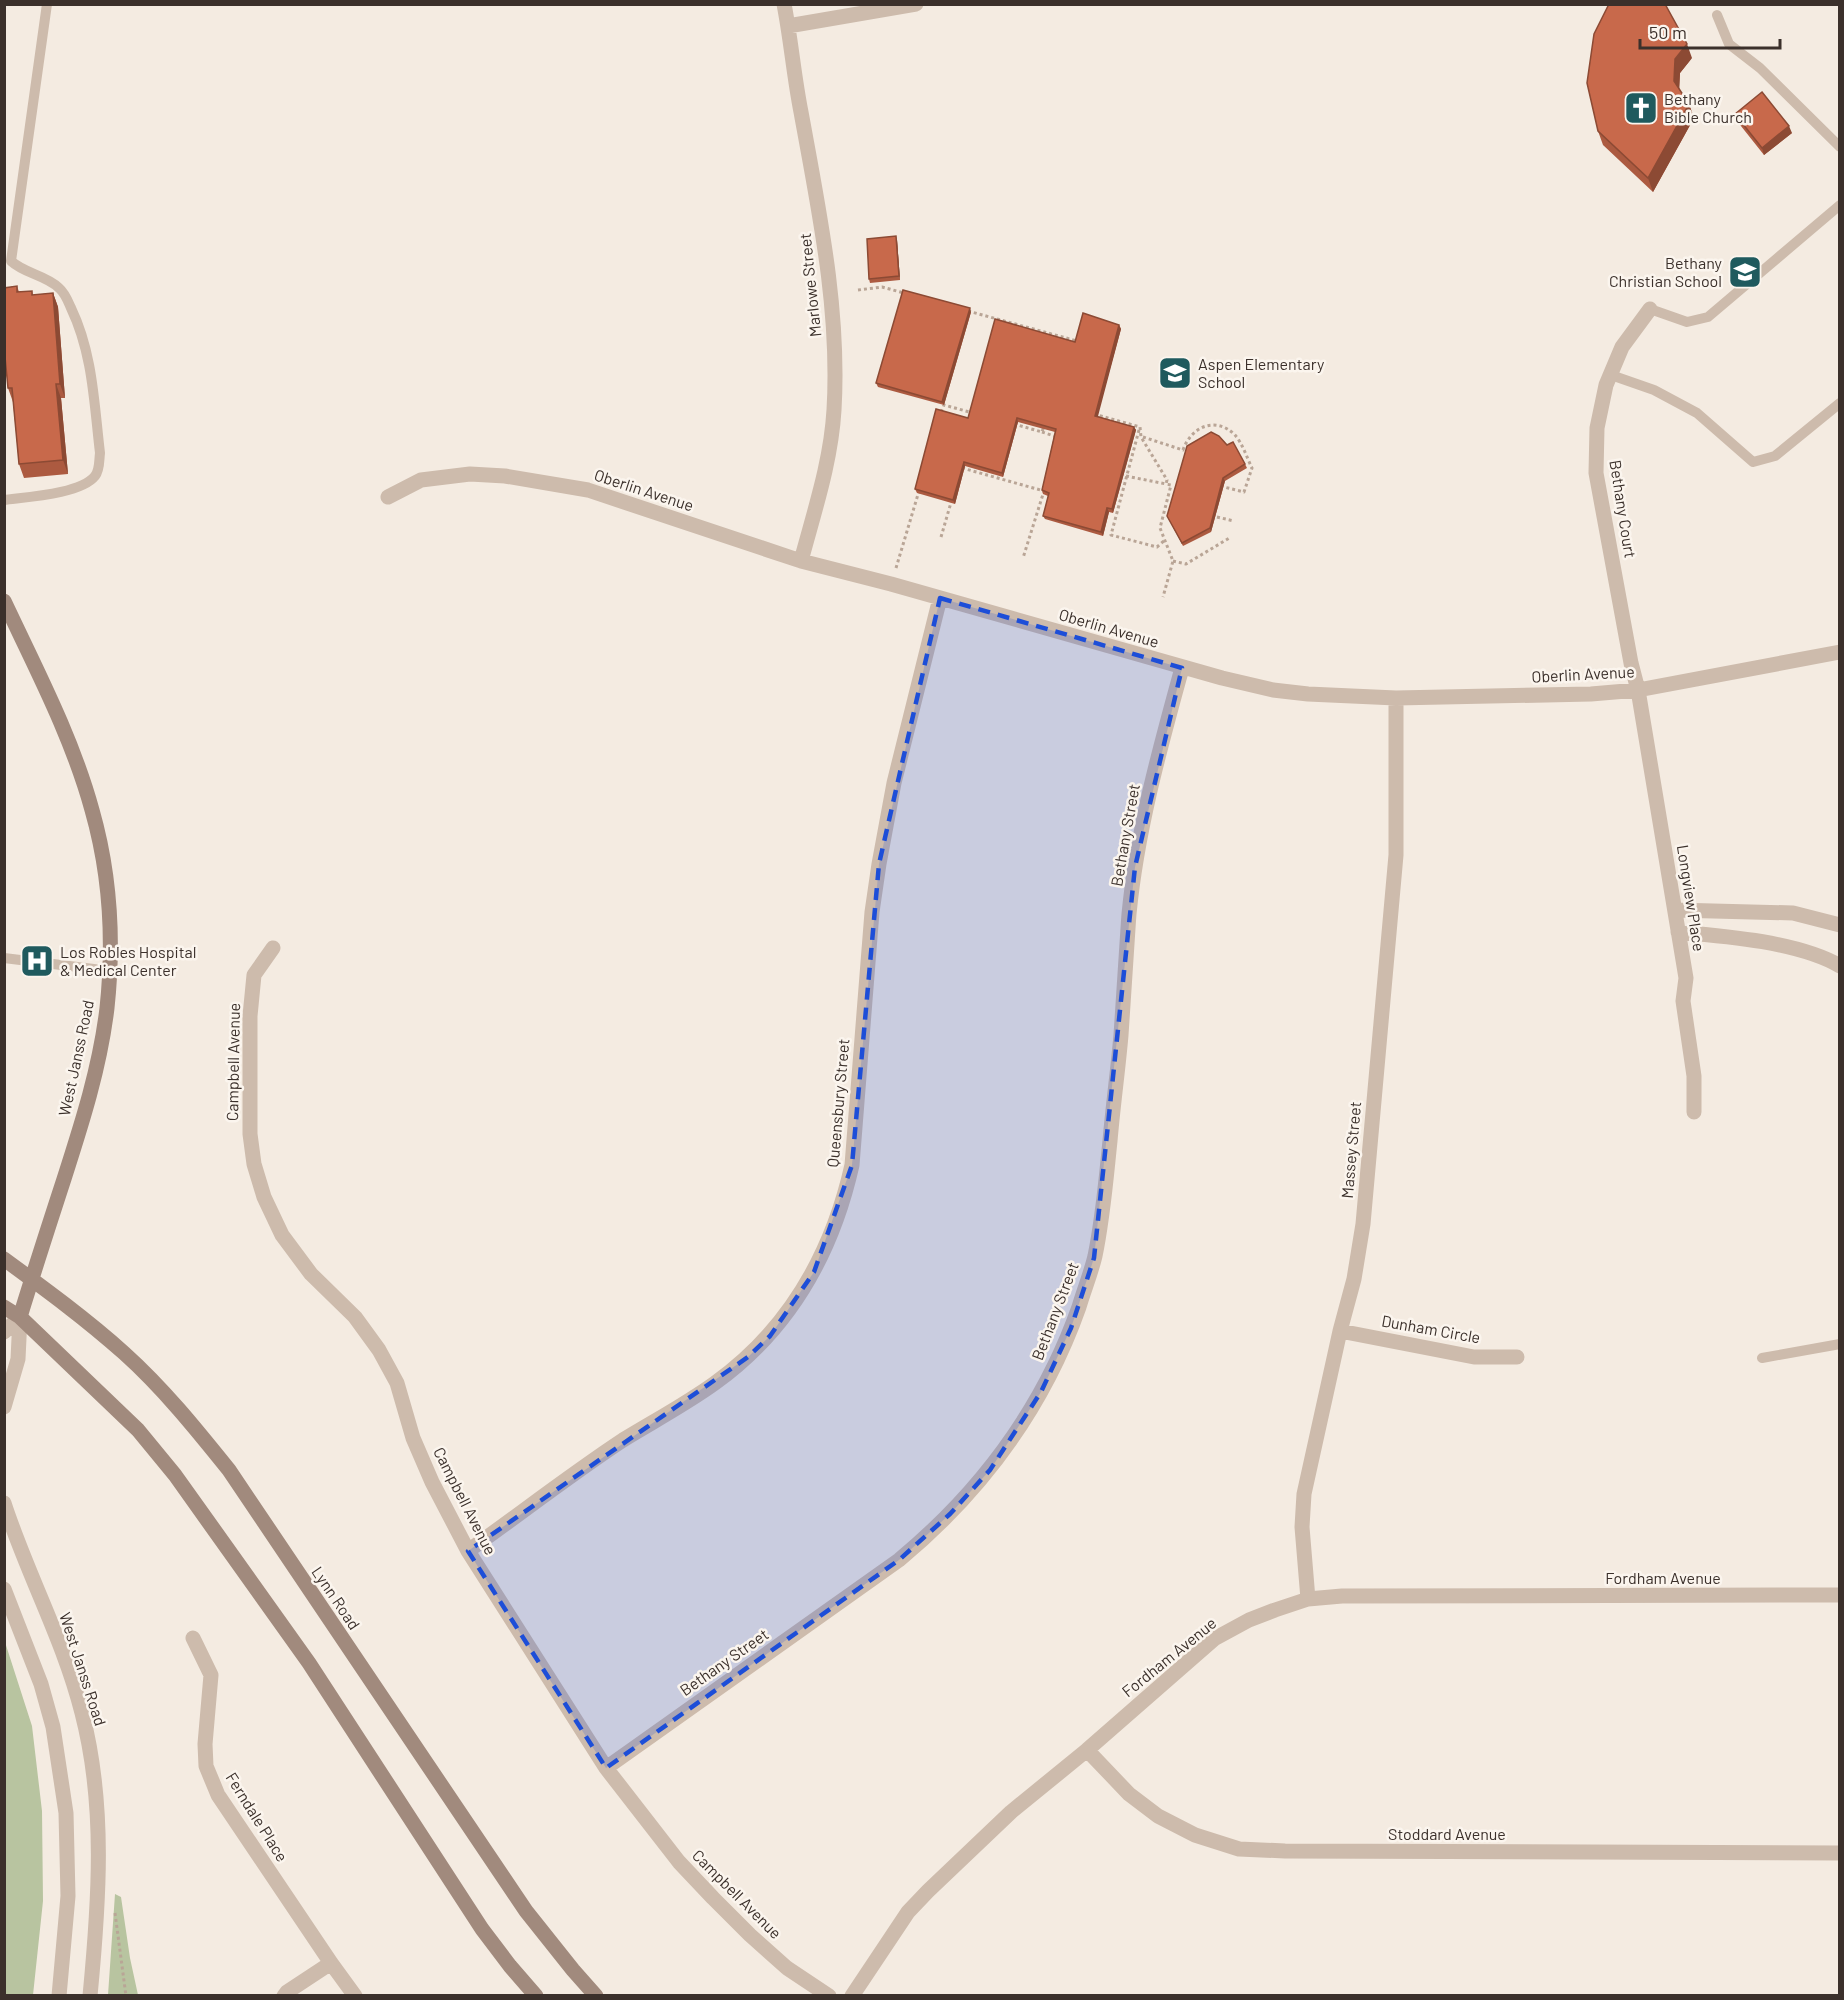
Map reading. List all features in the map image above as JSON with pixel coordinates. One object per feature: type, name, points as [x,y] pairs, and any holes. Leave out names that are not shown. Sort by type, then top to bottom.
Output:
[{"type":"main road","name":"West Janss Road","points":[[4,601],[63,727],[92,809],[100,840],[108,896],[110,971],[107,1009],[94,1080],[20,1317]]},
{"type":"main road","name":"Lynn Road","points":[[4,1259],[67,1304],[140,1368],[186,1417],[229,1470],[526,1911],[596,1995]]},
{"type":"main road","points":[[4,1307],[20,1317],[138,1430],[175,1475],[309,1663],[482,1929],[536,1995]]},
{"type":"street","name":"Marlowe Street","points":[[784,4],[824,238],[833,310],[835,366],[834,412],[825,472],[801,561]]},
{"type":"street","points":[[788,26],[916,4]]},
{"type":"street","name":"Bethany Court","points":[[1638,690],[1596,473],[1597,428],[1606,385],[1622,347],[1650,309]]},
{"type":"street","name":"Oberlin Avenue","points":[[388,497],[421,480],[470,474],[550,482],[588,489],[801,561],[891,584],[1182,668],[1273,690],[1308,694],[1396,698],[1591,694],[1638,690],[1839,652]]},
{"type":"street","name":"Queensbury Street","points":[[468,1551],[622,1441],[715,1383],[748,1357],[770,1336],[814,1272],[847,1190],[852,1165],[872,912],[879,864],[894,783],[940,598]]},
{"type":"street","name":"Bethany Street","points":[[606,1768],[899,1560],[922,1541],[990,1470],[1012,1440],[1052,1371],[1071,1328],[1094,1258],[1101,1220],[1121,1037],[1135,867],[1144,818],[1182,668]]},
{"type":"street","name":"Longview Place","points":[[1638,690],[1686,978],[1683,1001],[1694,1076],[1694,1112]]},
{"type":"street","name":"Massey Street","points":[[1308,1599],[1302,1527],[1304,1494],[1311,1454],[1354,1279],[1363,1224],[1396,855],[1396,698]]},
{"type":"street","points":[[1675,910],[1793,913],[1839,925]]},
{"type":"street","points":[[1678,932],[1790,947],[1839,966]]},
{"type":"street","name":"Campbell Avenue","points":[[273,948],[254,975],[250,1016],[250,1134],[254,1164],[264,1197],[282,1235],[311,1274],[354,1317],[380,1350],[397,1383],[413,1438],[432,1482],[468,1551],[606,1768],[679,1862],[720,1906],[788,1968],[830,1995]]},
{"type":"street","name":"West Janss Road","points":[[4,1332],[20,1317]]},
{"type":"street","name":"West Janss Road","points":[[4,1407],[18,1359],[20,1317]]},
{"type":"street","name":"Dunham Circle","points":[[1340,1331],[1474,1357],[1517,1357]]},
{"type":"street","name":"West Janss Road","points":[[4,1503],[63,1655],[82,1713],[93,1773],[98,1822],[97,1894],[90,1995]]},
{"type":"street","points":[[4,1589],[41,1684],[53,1727],[66,1813],[68,1896],[59,1995]]},
{"type":"street","name":"Fordham Avenue","points":[[852,1995],[908,1912],[1011,1812],[1087,1750],[1214,1640],[1249,1620],[1308,1599],[1342,1596],[1839,1596]]},
{"type":"street","name":"Ferndale Place","points":[[194,1638],[211,1675],[205,1744],[206,1766],[218,1795],[355,1995]]},
{"type":"street","name":"Stoddard Avenue","points":[[1087,1750],[1129,1794],[1158,1816],[1195,1835],[1239,1849],[1839,1853]]},
{"type":"street","points":[[285,1995],[331,1963]]},
{"type":"lane","points":[[4,500],[77,487],[96,476],[99,466],[100,453],[91,371],[84,338],[75,315],[61,290],[11,261],[47,4]]},
{"type":"lane","points":[[1717,15],[1729,44],[1760,68],[1839,147]]},
{"type":"lane","points":[[1650,309],[1687,322],[1708,317],[1839,205]]},
{"type":"lane","points":[[1611,375],[1654,390],[1697,413],[1753,462],[1775,456],[1839,403]]},
{"type":"lane","points":[[4,958],[110,971]]},
{"type":"lane","points":[[1762,1358],[1839,1344]]},
{"type":"path","points":[[858,290],[882,287],[905,293]]},
{"type":"path","points":[[960,309],[1077,341]]},
{"type":"path","points":[[940,416],[944,405],[976,413]]},
{"type":"path","points":[[1084,412],[1140,427]]},
{"type":"path","points":[[1042,432],[1045,422]]},
{"type":"path","points":[[1009,423],[1058,436],[1055,447]]},
{"type":"path","points":[[1141,436],[1183,450],[1188,438],[1198,428],[1204,425],[1220,425],[1234,435],[1252,468],[1244,492],[1224,487]]},
{"type":"path","points":[[1140,427],[1141,436],[1167,480],[1166,484]]},
{"type":"path","points":[[1140,427],[1111,535],[1157,547],[1165,540]]},
{"type":"path","points":[[960,468],[1044,490],[1023,558]]},
{"type":"path","points":[[1126,476],[1171,485],[1160,528],[1173,561],[1163,597]]},
{"type":"path","points":[[891,584],[921,483]]},
{"type":"path","points":[[941,537],[952,497]]},
{"type":"path","points":[[1217,517],[1234,521]]},
{"type":"path","points":[[1173,561],[1186,564],[1231,537]]},
{"type":"path","points":[[97,1894],[114,1909],[126,1995]]},
{"type":"highlighted area","points":[[940,598],[1182,668],[1135,867],[1094,1258],[1071,1328],[1041,1392],[990,1470],[950,1514],[899,1560],[606,1768],[468,1551],[748,1357],[770,1336],[814,1272],[852,1165],[879,864]]},
{"type":"green space","points":[[4,1639],[32,1726],[42,1811],[43,1901],[33,1995],[5,1995]]},
{"type":"green space","points":[[115,1894],[121,1897],[138,1995],[108,1995]]},
{"type":"building","name":"Bethany Bible Church","points":[[1609,4],[1665,4],[1687,44],[1675,59],[1674,81],[1689,104],[1648,178],[1598,131],[1587,83],[1594,34]]},
{"type":"building","points":[[1762,92],[1789,126],[1762,148],[1735,114]]},
{"type":"building","points":[[896,236],[899,276],[869,279],[867,239]]},
{"type":"building","points":[[17,286],[17,292],[32,291],[32,295],[53,293],[60,384],[56,384],[63,460],[19,464],[12,388],[8,388],[4,357],[4,288]]},
{"type":"building","points":[[903,290],[970,308],[942,402],[876,383]]},
{"type":"building","points":[[1083,313],[1119,325],[1095,416],[1134,427],[1112,509],[1107,508],[1101,532],[1043,516],[1049,493],[1042,490],[1056,429],[1017,418],[1002,473],[964,462],[953,500],[915,489],[936,409],[968,418],[995,319],[1075,342]]},
{"type":"building","points":[[1211,432],[1219,436],[1227,445],[1233,442],[1245,464],[1223,478],[1210,528],[1182,543],[1167,516],[1187,446]]},
{"type":"place","name":"Bethany Bible Church","points":[[1641,108]]},
{"type":"place","name":"Bethany Christian School","points":[[1745,272]]},
{"type":"place","name":"Aspen Elementary School","points":[[1175,373]]},
{"type":"place","name":"Los Robles Hospital & Medical Center","points":[[37,961]]}]
